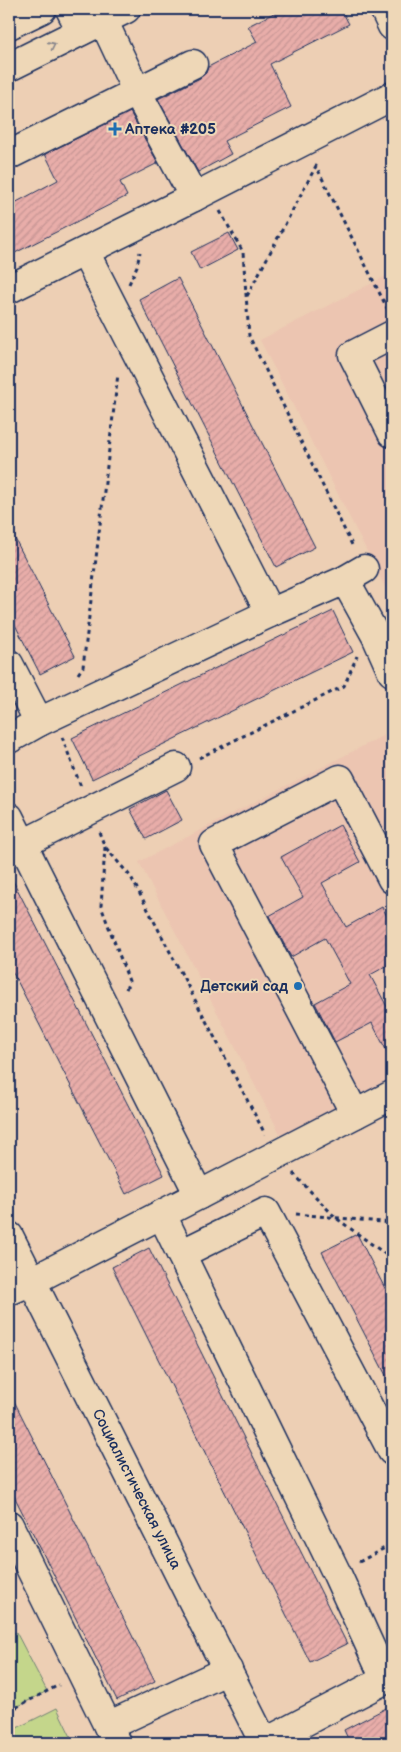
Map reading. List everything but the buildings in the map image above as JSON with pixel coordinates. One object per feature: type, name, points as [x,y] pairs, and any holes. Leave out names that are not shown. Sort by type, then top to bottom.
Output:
[{"type":"main road","points":[[10,21],[42,9]]},
{"type":"main road","points":[[384,9],[392,26]]},
{"type":"main road","points":[[9,67],[95,17],[137,92],[201,193]]},
{"type":"main road","points":[[9,155],[194,64]]},
{"type":"main road","points":[[9,289],[146,222],[392,96]]},
{"type":"main road","points":[[85,252],[270,613]]},
{"type":"main road","points":[[392,335],[353,355],[392,433]]},
{"type":"main road","points":[[9,739],[46,719],[354,575],[376,636],[392,672]]},
{"type":"main road","points":[[9,664],[46,719]]},
{"type":"main road","points":[[16,848],[176,767]]},
{"type":"main road","points":[[355,1114],[214,844],[340,778],[392,879]]},
{"type":"main road","points":[[9,817],[16,848],[112,1022],[199,1195]]},
{"type":"main road","points":[[20,1286],[162,1215],[392,1095]]},
{"type":"main road","points":[[182,1254],[266,1212],[392,1451]]},
{"type":"main road","points":[[162,1215],[389,1678],[264,1743]]},
{"type":"main road","name":"Социалистическая улица","points":[[9,1236],[20,1286],[228,1670],[264,1743]]},
{"type":"main road","points":[[9,1525],[112,1734],[228,1670]]},
{"type":"path","points":[[246,297],[316,166],[392,318]]},
{"type":"path","points":[[201,193],[243,252],[249,336],[354,575]]},
{"type":"path","points":[[124,326],[125,291],[137,266],[146,222]]},
{"type":"path","points":[[78,676],[82,667],[119,365]]},
{"type":"path","points":[[176,767],[344,686],[362,646],[376,636]]},
{"type":"path","points":[[46,719],[90,809],[105,847],[132,877],[276,1156],[336,1218],[392,1259]]},
{"type":"path","points":[[105,847],[101,906],[129,981],[112,1022]]},
{"type":"path","points":[[266,1212],[392,1223]]},
{"type":"path","points":[[337,1574],[392,1544]]},
{"type":"path","points":[[9,1711],[83,1672]]},
{"type":"shaded area","points":[[392,273],[392,601],[260,340]]},
{"type":"shaded area","name":"Детский сад","points":[[392,731],[392,1109],[288,1149],[139,862]]},
{"type":"green space","points":[[16,1632],[47,1691],[9,1711],[9,1636]]},
{"type":"green space","points":[[57,1708],[74,1743],[9,1743],[9,1732]]},
{"type":"place","name":"Аптека #205","points":[[115,129]]},
{"type":"place","name":"Детский сад","points":[[298,986]]}]
